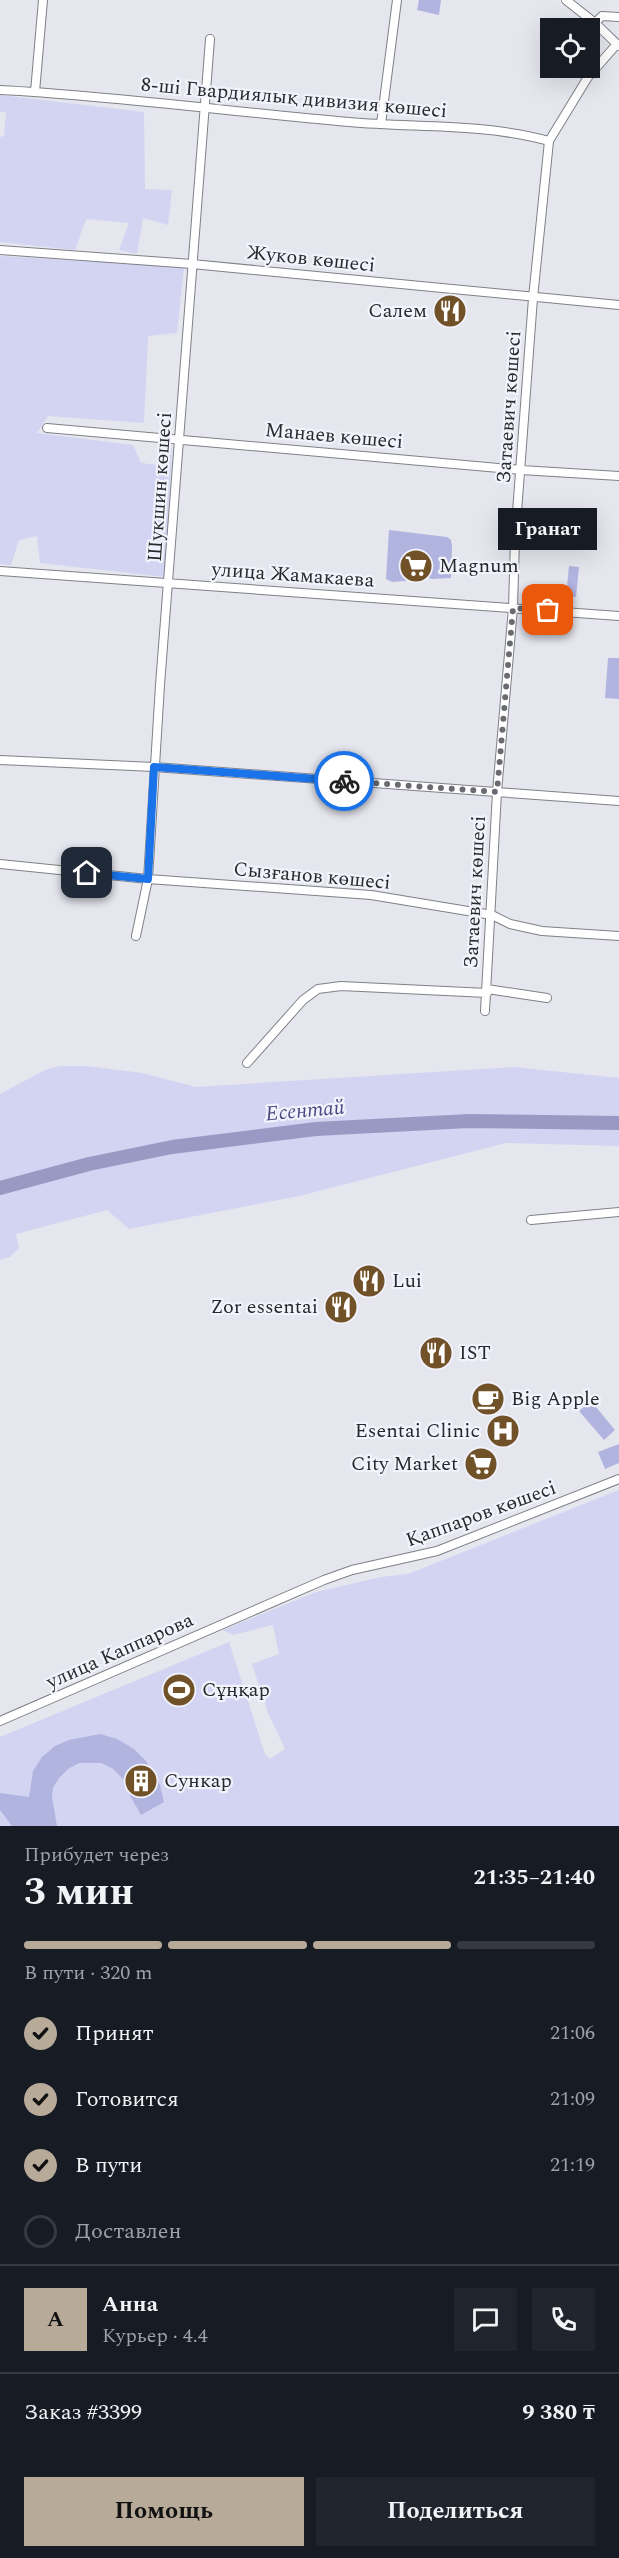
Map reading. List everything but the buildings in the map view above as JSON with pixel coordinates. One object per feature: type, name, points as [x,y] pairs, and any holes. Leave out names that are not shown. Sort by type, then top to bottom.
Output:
[{"type":"street","points":[[35,92],[43,0]]},
{"type":"street","points":[[381,124],[397,0]]},
{"type":"street","points":[[566,0],[589,18]]},
{"type":"street","points":[[600,18],[619,16]]},
{"type":"street","points":[[600,28],[618,45]]},
{"type":"street","name":"Шукшин көшесі","points":[[136,936],[148,879],[154,767],[210,39]]},
{"type":"street","name":"Затаевич көшесі","points":[[485,1011],[497,792],[513,608],[533,298],[549,141],[588,77],[618,45]]},
{"type":"street","name":"8-ші Гвардиялық дивизия көшесі","points":[[0,90],[381,124],[411,124],[513,132],[549,141]]},
{"type":"street","name":"Жуков көшесі","points":[[0,250],[192,264],[619,305]]},
{"type":"street","name":"Манаев көшесі","points":[[47,429],[521,470],[619,476]]},
{"type":"street","name":"улица Жамакаева","points":[[0,570],[619,616]]},
{"type":"street","points":[[0,760],[154,767],[619,801]]},
{"type":"street","name":"Сызғанов көшесі","points":[[0,864],[148,879],[371,895],[492,915],[510,924],[542,931],[619,936]]},
{"type":"street","points":[[248,1063],[303,1000],[318,989],[341,986],[487,991],[547,998]]},
{"type":"street","points":[[531,1220],[619,1212]]},
{"type":"street","name":"Қаппаров көшесі","points":[[252,1611],[352,1570],[436,1551],[619,1479]]},
{"type":"street","name":"улица Каппарова","points":[[0,1721],[252,1611]]},
{"type":"shaded area","points":[[0,95],[144,112],[145,189],[172,190],[168,225],[143,218],[137,254],[119,250],[129,223],[86,219],[75,250],[0,242],[0,137],[4,136],[6,112],[0,112]]},
{"type":"shaded area","points":[[0,256],[184,267],[177,333],[148,336],[144,423],[48,416],[37,433],[133,445],[141,463],[159,465],[172,447],[165,577],[40,563],[37,536],[19,540],[11,565],[0,564]]},
{"type":"shaded area","points":[[60,1066],[86,1066],[142,1073],[196,1087],[514,1067],[619,1078],[619,1146],[506,1143],[299,1196],[129,1229],[107,1210],[16,1234],[19,1248],[10,1257],[0,1260],[0,1094],[45,1070]]},
{"type":"shaded area","points":[[619,1490],[619,1826],[0,1826],[0,1737],[229,1642],[265,1754],[270,1759],[285,1749],[268,1713],[252,1664],[279,1654],[273,1625],[233,1635],[223,1630],[316,1592],[381,1577],[408,1574]]},
{"type":"waterway","name":"Есентай","points":[[0,1188],[89,1164],[172,1147],[316,1129],[469,1121],[619,1123]]},
{"type":"way so far","points":[[344,781],[497,792],[513,608],[548,610]]},
{"type":"place","name":"Салем","points":[[450,311]]},
{"type":"place","name":"Magnum","points":[[416,566]]},
{"type":"place","name":"Гранат","points":[[548,610]]},
{"type":"place","name":"Lui","points":[[369,1281]]},
{"type":"place","name":"Zor essentai","points":[[341,1307]]},
{"type":"place","name":"IST","points":[[436,1353]]},
{"type":"place","name":"Big Apple","points":[[488,1399]]},
{"type":"place","name":"Esentai Clinic","points":[[503,1431]]},
{"type":"place","name":"City Market","points":[[481,1464]]},
{"type":"place","name":"Сұңқар","points":[[179,1690]]},
{"type":"place","name":"Сункар","points":[[141,1781]]},
{"type":"route","points":[[87,873],[148,879],[154,767],[344,781]]}]
